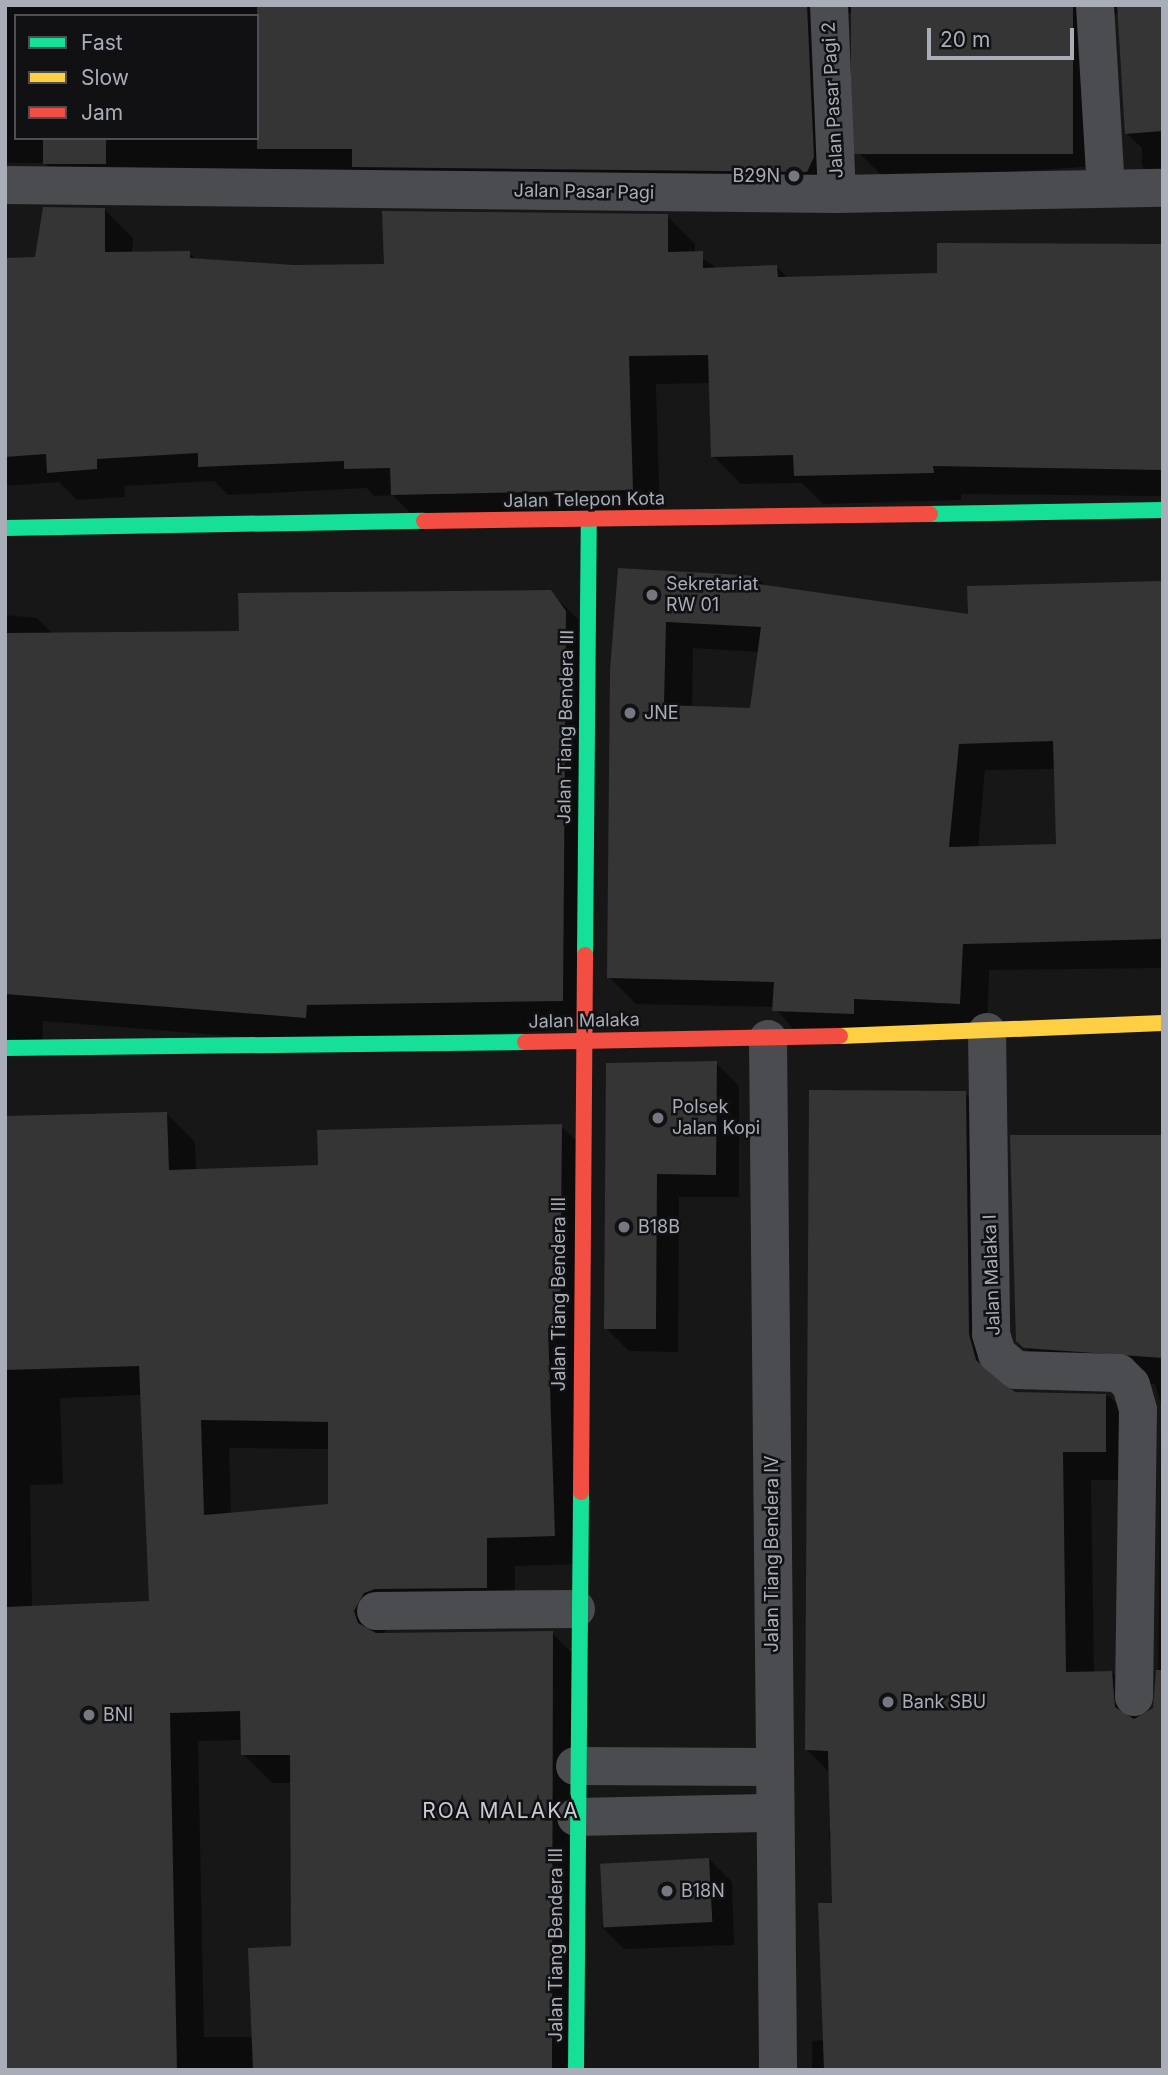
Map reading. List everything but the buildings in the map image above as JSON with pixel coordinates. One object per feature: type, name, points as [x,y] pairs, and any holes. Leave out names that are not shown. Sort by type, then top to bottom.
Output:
[{"type":"street","name":"Jalan Pasar Pagi 2","points":[[829,5],[837,194]]},
{"type":"street","points":[[1094,5],[1105,188]]},
{"type":"street","name":"Jalan Pasar Pagi","points":[[5,185],[837,194],[1163,188]]},
{"type":"street","name":"Jalan Telepon Kota","points":[[5,528],[1163,510]]},
{"type":"street","name":"Jalan Tiang Bendera III","points":[[576,2070],[575,1766],[580,1040],[589,519]]},
{"type":"street","name":"Jalan Malaka","points":[[5,1048],[768,1039],[1163,1023]]},
{"type":"street","name":"Jalan Malaka I","points":[[987,1032],[991,1334],[997,1354],[1016,1370],[1119,1373],[1131,1385],[1138,1410],[1134,1697]]},
{"type":"street","name":"Jalan Tiang Bendera IV","points":[[768,1039],[778,2070]]},
{"type":"street","points":[[376,1611],[576,1609]]},
{"type":"street","points":[[575,1766],[773,1767]]},
{"type":"street","points":[[576,1818],[774,1813]]},
{"type":"traffic: fast","points":[[930,514],[1163,510]]},
{"type":"traffic: fast","points":[[585,955],[589,519]]},
{"type":"traffic: fast","points":[[5,528],[424,521]]},
{"type":"traffic: fast","points":[[5,1048],[525,1042]]},
{"type":"traffic: fast","points":[[576,2070],[581,1492]]},
{"type":"traffic: slow","points":[[840,1036],[1163,1023]]},
{"type":"traffic: jam","points":[[424,521],[930,514]]},
{"type":"traffic: jam","points":[[581,1492],[585,955]]},
{"type":"traffic: jam","points":[[525,1042],[840,1036]]},
{"type":"place","name":"B29N","points":[[794,176]]},
{"type":"place","name":"Sekretariat RW 01","points":[[652,595]]},
{"type":"place","name":"JNE","points":[[630,713]]},
{"type":"place","name":"Polsek Jalan Kopi","points":[[658,1118]]},
{"type":"place","name":"B18B","points":[[624,1227]]},
{"type":"place","name":"Bank SBU","points":[[888,1702]]},
{"type":"place","name":"BNI","points":[[89,1715]]},
{"type":"place","name":"B18N","points":[[667,1891]]},
{"type":"district","name":"ROA MALAKA","points":[[501,1811]]}]
